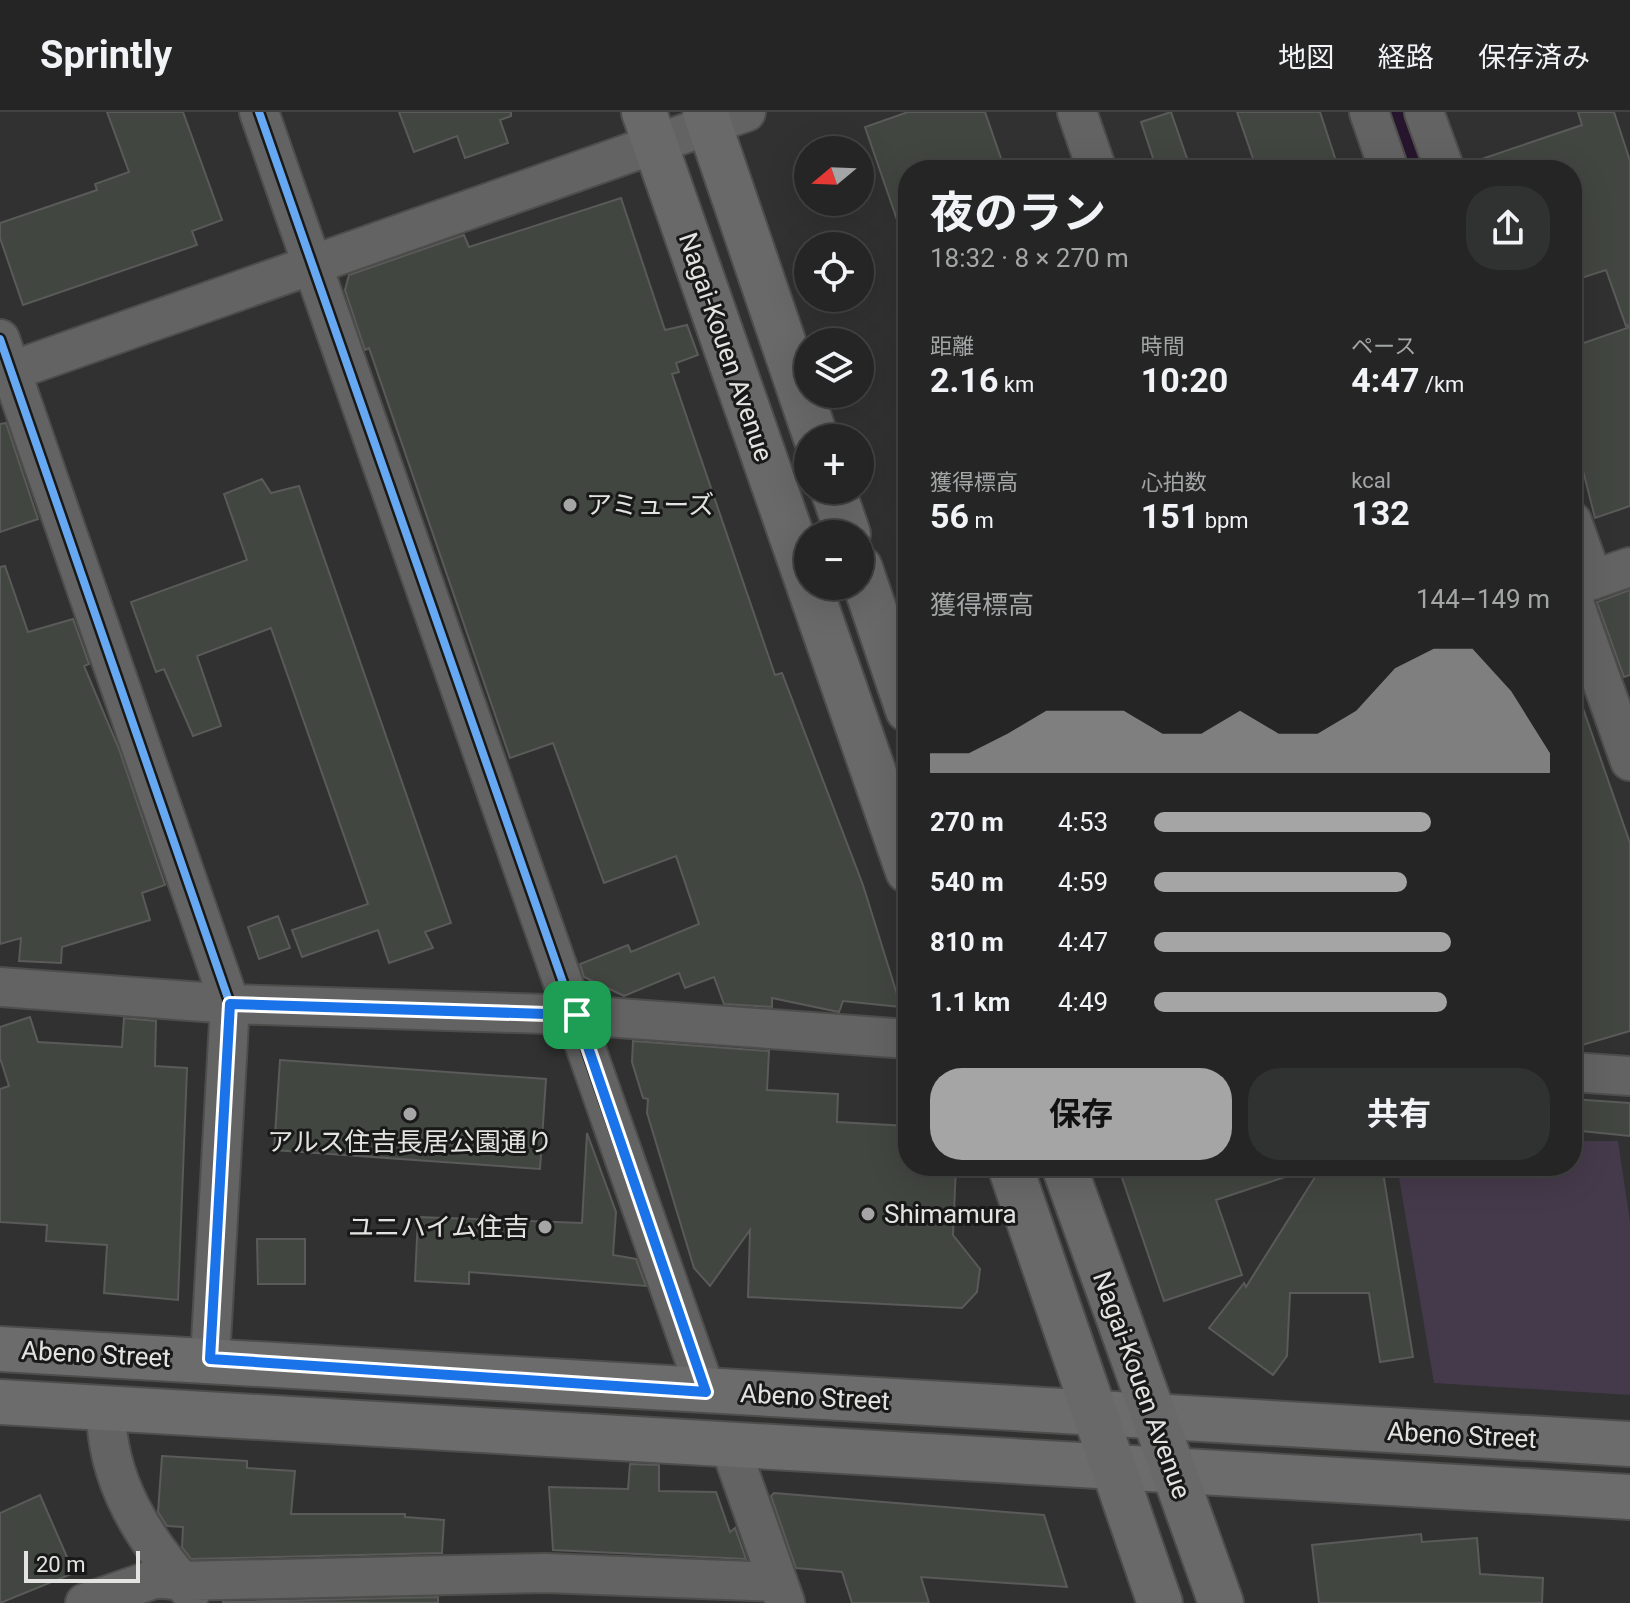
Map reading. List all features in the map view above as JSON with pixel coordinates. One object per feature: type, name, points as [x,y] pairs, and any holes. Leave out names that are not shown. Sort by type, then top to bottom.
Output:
[{"type":"highway","points":[[720,116],[812,424]]},
{"type":"highway","name":"Nagai-Kouen Avenue","points":[[650,128],[794,544]]},
{"type":"highway","name":"Nagai-Kouen Avenue","points":[[814,600],[898,842]]},
{"type":"highway","points":[[871,600],[898,680]]},
{"type":"highway","name":"Nagai-Kouen Avenue","points":[[1013,1176],[1096,1414],[1110,1468],[1160,1603]]},
{"type":"highway","name":"Nagai-Kouen Avenue","points":[[1067,1176],[1221,1603]]},
{"type":"main road","name":"Abeno Street","points":[[0,1349],[1630,1444]]},
{"type":"main road","name":"Abeno Street","points":[[0,1402],[1630,1497]]},
{"type":"street","points":[[259,112],[577,1015],[706,1392]]},
{"type":"street","points":[[1077,112],[1094,160]]},
{"type":"street","points":[[1369,112],[1386,160]]},
{"type":"street","points":[[1424,112],[1441,160]]},
{"type":"street","points":[[210,1359],[230,1004],[4,362],[312,262],[650,128],[720,116]]},
{"type":"street","points":[[1582,587],[1630,567]]},
{"type":"street","points":[[1582,598],[1630,761]]},
{"type":"street","points":[[0,987],[230,1004],[577,1015],[898,1038]]},
{"type":"street","points":[[1582,1073],[1630,1076]]},
{"type":"street","points":[[106,1409],[106,1442],[122,1492],[152,1546],[191,1592]]},
{"type":"street","points":[[85,1603],[157,1578],[191,1592],[546,1573],[626,1589],[781,1592],[730,1446]]},
{"type":"shaded area","points":[[1582,1141],[1618,1141],[1630,1222],[1630,1395],[1434,1383],[1399,1176],[1582,1176]]},
{"type":"building","points":[[107,112],[183,112],[222,220],[192,231],[197,245],[23,305],[0,238],[0,223],[97,190],[95,184],[129,172]]},
{"type":"building","points":[[399,112],[511,112],[511,116],[500,120],[508,143],[465,158],[457,136],[414,152]]},
{"type":"building","points":[[908,112],[985,112],[1002,160],[898,160],[898,223],[874,153],[874,136],[868,136],[865,127]]},
{"type":"building","points":[[1171,112],[1188,160],[1154,160],[1141,122]]},
{"type":"building","points":[[1237,112],[1320,112],[1336,160],[1254,160]]},
{"type":"building","points":[[1578,112],[1614,112],[1630,161],[1630,325],[1626,326],[1606,270],[1582,278],[1582,160],[1479,160],[1582,125]]},
{"type":"building","points":[[621,198],[665,330],[687,325],[698,355],[676,363],[679,372],[672,374],[775,675],[782,673],[863,885],[898,997],[898,1007],[843,1001],[839,1012],[772,998],[772,1007],[724,1004],[714,977],[685,988],[679,973],[624,996],[584,977],[580,964],[628,945],[631,952],[699,924],[676,856],[604,883],[553,743],[510,758],[369,348],[365,350],[345,290],[349,275],[464,235],[469,247]]},
{"type":"building","points":[[1630,327],[1630,506],[1595,518],[1582,467],[1582,344]]},
{"type":"building","points":[[6,423],[38,519],[0,532],[0,424]]},
{"type":"building","points":[[262,479],[271,493],[299,486],[451,923],[425,932],[433,948],[389,963],[378,930],[302,957],[292,930],[368,904],[271,628],[197,656],[221,726],[193,736],[164,669],[156,672],[131,602],[247,560],[224,494]]},
{"type":"building","points":[[5,566],[28,632],[73,619],[89,664],[84,666],[119,749],[165,885],[142,893],[150,920],[62,947],[61,963],[19,961],[21,938],[0,944],[0,567]]},
{"type":"building","points":[[1630,590],[1630,675],[1624,677],[1597,602]]},
{"type":"building","points":[[1582,705],[1630,843],[1630,1031],[1582,1045]]},
{"type":"building","points":[[278,916],[290,948],[259,959],[248,927]]},
{"type":"building","points":[[30,1017],[38,1042],[122,1047],[124,1018],[156,1021],[155,1066],[187,1068],[178,1300],[104,1293],[107,1245],[46,1241],[47,1225],[0,1222],[0,1089],[9,1086],[0,1058],[0,1027]]},
{"type":"building","points":[[633,1041],[769,1051],[767,1090],[838,1094],[837,1122],[898,1125],[898,1176],[956,1176],[953,1235],[980,1269],[977,1292],[962,1308],[748,1297],[750,1230],[710,1286],[694,1268],[647,1113],[648,1099],[643,1098],[632,1062]]},
{"type":"building","name":"アルス住吉長居公園通り","points":[[280,1060],[546,1079],[540,1169],[274,1150]]},
{"type":"building","points":[[1582,1100],[1630,1103],[1630,1136],[1582,1131]]},
{"type":"building","name":"ユニハイム住吉","points":[[587,1133],[616,1212],[613,1255],[636,1259],[646,1286],[469,1272],[469,1284],[415,1281],[418,1217],[582,1223]]},
{"type":"building","points":[[1121,1176],[1288,1176],[1216,1200],[1242,1275],[1164,1301]]},
{"type":"building","points":[[1316,1176],[1384,1176],[1413,1357],[1380,1362],[1369,1293],[1290,1293],[1287,1356],[1273,1375],[1209,1328],[1244,1283],[1246,1287]]},
{"type":"building","points":[[257,1239],[305,1239],[305,1284],[258,1284]]},
{"type":"building","points":[[162,1456],[247,1461],[247,1468],[295,1471],[291,1514],[405,1514],[405,1517],[444,1520],[442,1553],[191,1559],[182,1547],[183,1527],[167,1526],[158,1512]]},
{"type":"building","points":[[630,1464],[659,1465],[659,1491],[716,1492],[730,1532],[735,1528],[746,1559],[553,1550],[549,1487],[628,1489]]},
{"type":"building","points":[[774,1493],[1044,1515],[1067,1587],[921,1577],[929,1603],[852,1603],[842,1572],[796,1568],[771,1496]]},
{"type":"building","points":[[40,1495],[74,1573],[0,1603],[0,1513]]},
{"type":"building","points":[[1421,1534],[1422,1542],[1477,1538],[1480,1574],[1543,1578],[1542,1603],[1319,1603],[1312,1545]]},
{"type":"building","points":[[438,1597],[438,1603],[222,1602]]},
{"type":"waterway","points":[[1397,112],[1414,160]]},
{"type":"cycle path","points":[[259,112],[706,1392]]},
{"type":"cycle path","points":[[0,339],[230,1004],[210,1359]]},
{"type":"place","name":"アミューズ","points":[[570,505]]},
{"type":"place","name":"アルス住吉長居公園通り","points":[[410,1114]]},
{"type":"place","name":"Shimamura","points":[[868,1214]]},
{"type":"place","name":"ユニハイム住吉","points":[[545,1227]]},
{"type":"route","points":[[230,1004],[577,1015],[706,1392],[210,1359],[230,1004]]}]
